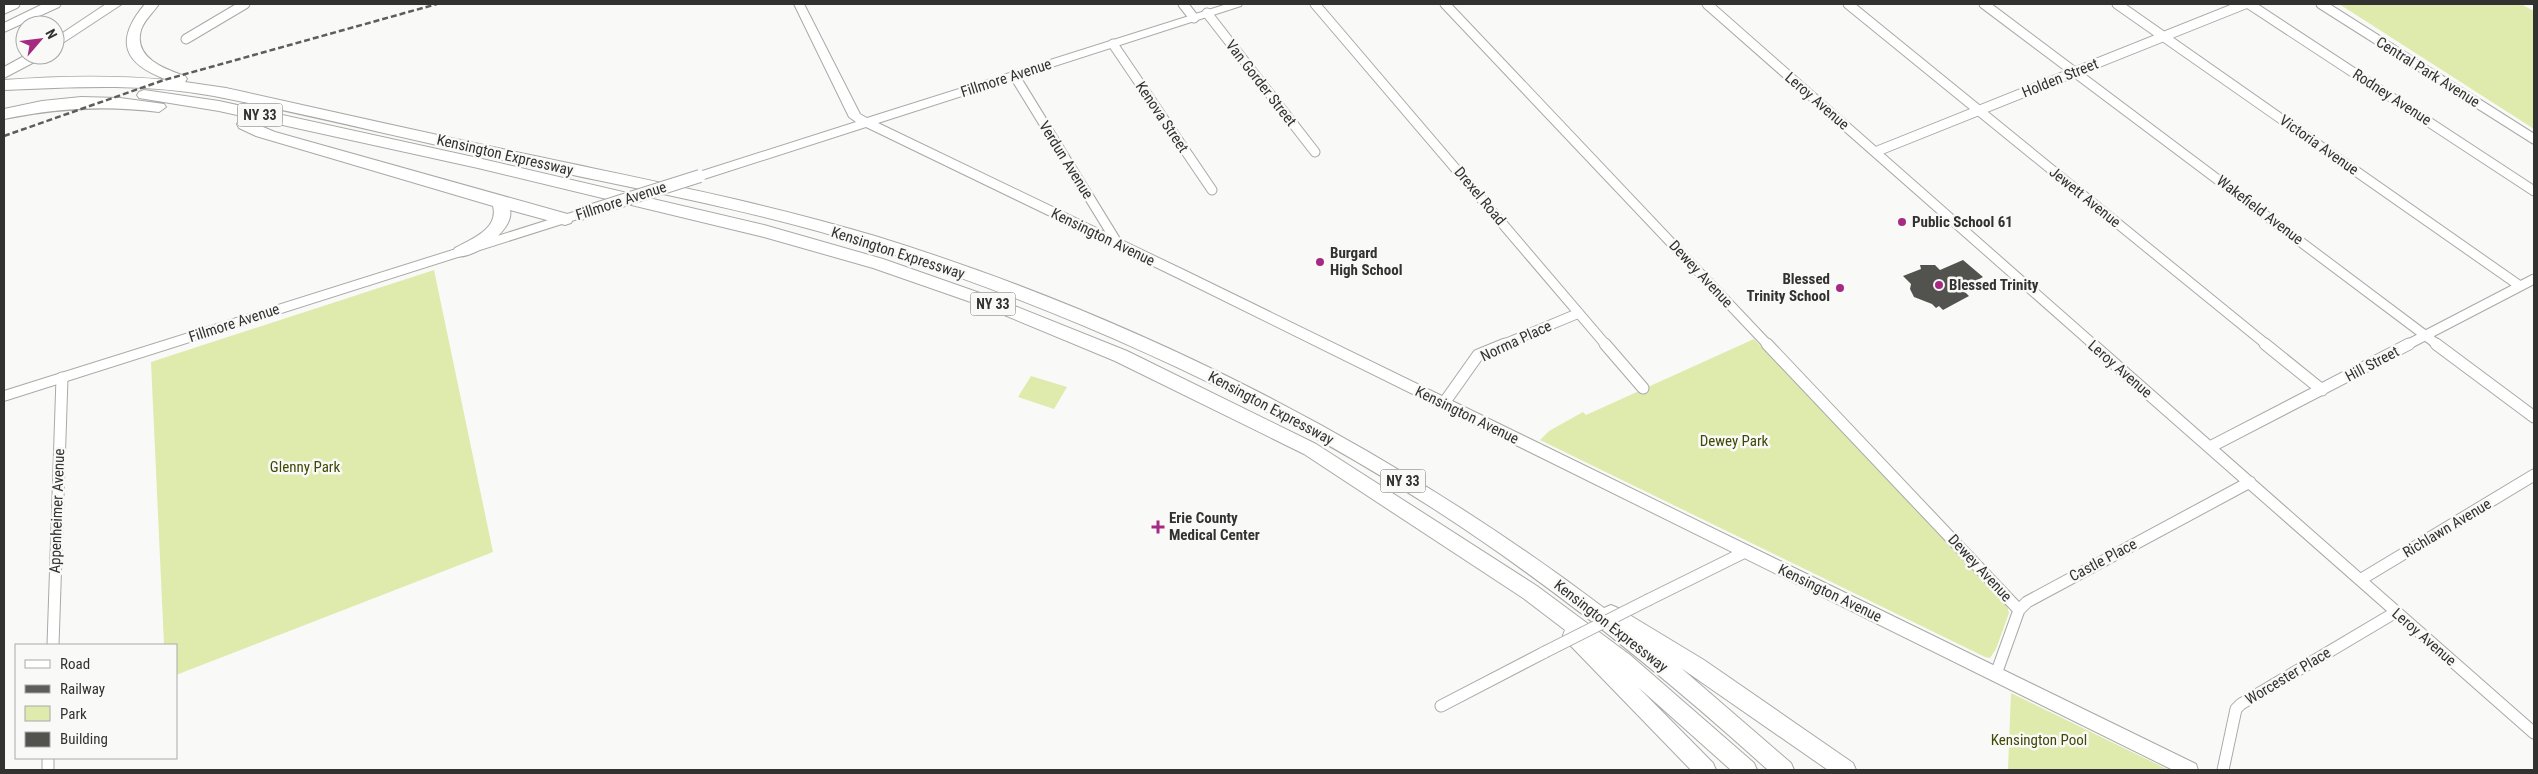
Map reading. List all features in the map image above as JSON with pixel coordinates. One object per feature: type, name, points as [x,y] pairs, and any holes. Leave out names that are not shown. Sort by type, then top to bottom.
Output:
[{"type":"highway","points":[[4,17],[33,4]]},
{"type":"highway","points":[[4,28],[54,4]]},
{"type":"highway","points":[[65,37],[115,4]]},
{"type":"highway","points":[[152,4],[138,21],[134,31],[133,49],[145,64],[162,74],[181,79],[190,87]]},
{"type":"highway","points":[[4,73],[19,65]]},
{"type":"highway","name":"Kensington Expressway","points":[[4,85],[104,82],[190,87],[776,215],[922,258],[1093,323],[1215,377],[1317,430],[1444,506],[1544,574],[1701,697],[1783,770]]},
{"type":"highway","name":"Kensington Expressway","points":[[4,96],[88,92],[170,98],[226,108],[478,163],[512,173],[764,231],[877,263],[990,303],[1104,349],[1310,449],[1530,592],[1623,661],[1746,770]]},
{"type":"highway","points":[[4,114],[56,104],[114,102],[186,111],[472,169],[512,173]]},
{"type":"highway","points":[[244,124],[256,131],[303,143],[500,203],[572,217]]},
{"type":"highway","points":[[461,252],[482,241],[498,225],[504,214],[500,203]]},
{"type":"highway","points":[[1544,574],[1698,667],[1845,770]]},
{"type":"highway","points":[[1530,592],[1706,770]]},
{"type":"street","points":[[4,9],[15,4]]},
{"type":"street","points":[[186,38],[245,4]]},
{"type":"street","name":"Kensington Avenue","points":[[800,4],[855,117],[865,123],[1444,403],[2190,770]]},
{"type":"street","points":[[1183,4],[1194,18]]},
{"type":"street","name":"Fillmore Avenue","points":[[4,396],[572,217],[1237,4]]},
{"type":"street","name":"Drexel Road","points":[[1316,4],[1643,388]]},
{"type":"street","name":"Dewey Avenue","points":[[1445,4],[2020,610]]},
{"type":"street","name":"Leroy Avenue","points":[[1707,4],[2396,612],[2532,727]]},
{"type":"street","name":"Jewett Avenue","points":[[1848,4],[2322,390]]},
{"type":"street","name":"Wakefield Avenue","points":[[1984,4],[2428,335],[2534,417]]},
{"type":"street","name":"Victoria Avenue","points":[[2117,4],[2520,286]]},
{"type":"street","name":"Holden Street","points":[[1875,152],[2245,4]]},
{"type":"street","name":"Rodney Avenue","points":[[2250,4],[2534,191]]},
{"type":"street","name":"Central Park Avenue","points":[[2321,4],[2534,139]]},
{"type":"street","name":"Van Gorder Street","points":[[1207,13],[1315,152]]},
{"type":"street","name":"Kenova Street","points":[[1112,44],[1212,190]]},
{"type":"street","name":"Verdun Avenue","points":[[1014,76],[1118,244]]},
{"type":"street","points":[[906,142],[894,132],[893,124],[897,117],[907,110]]},
{"type":"street","name":"Hill Street","points":[[2210,447],[2534,279]]},
{"type":"street","name":"Norma Place","points":[[1444,403],[1478,355],[1579,313]]},
{"type":"street","name":"Appenheimer Avenue","points":[[53,644],[62,378]]},
{"type":"street","name":"Richlawn Avenue","points":[[2360,580],[2534,475]]},
{"type":"street","name":"Castle Place","points":[[2020,610],[2044,592],[2250,482]]},
{"type":"street","points":[[1441,706],[1745,552]]},
{"type":"street","points":[[1996,674],[2020,610]]},
{"type":"street","name":"Worcester Place","points":[[2223,770],[2236,709],[2241,704],[2396,612]]},
{"type":"green space","points":[[2339,4],[2521,4],[2534,11],[2534,129]]},
{"type":"green space","name":"Glenny Park","points":[[434,270],[493,552],[178,674],[178,644],[164,644],[151,362]]},
{"type":"green space","name":"Dewey Park","points":[[1754,339],[2007,606],[2009,613],[1996,649],[1990,658],[1540,440],[1549,431],[1583,412],[1586,415]]},
{"type":"green space","points":[[1031,376],[1067,387],[1054,409],[1018,397]]},
{"type":"green space","name":"Kensington Pool","points":[[2011,693],[2169,770],[2008,770]]},
{"type":"building","name":"Blessed Trinity","points":[[1963,260],[1983,277],[1964,287],[1967,290],[1964,291],[1969,296],[1943,310],[1939,306],[1936,308],[1932,304],[1914,297],[1910,289],[1911,284],[1903,276],[1921,269],[1920,265],[1935,265],[1940,270]]},
{"type":"railway","points":[[4,136],[164,80],[437,4]]},
{"type":"place","name":"Public School 61","points":[[1902,222]]},
{"type":"place","name":"Burgard High School","points":[[1320,262]]},
{"type":"place","name":"Blessed Trinity","points":[[1939,285]]},
{"type":"place","name":"Blessed Trinity School","points":[[1840,288]]},
{"type":"place","name":"Erie County Medical Center","points":[[1158,527]]}]
